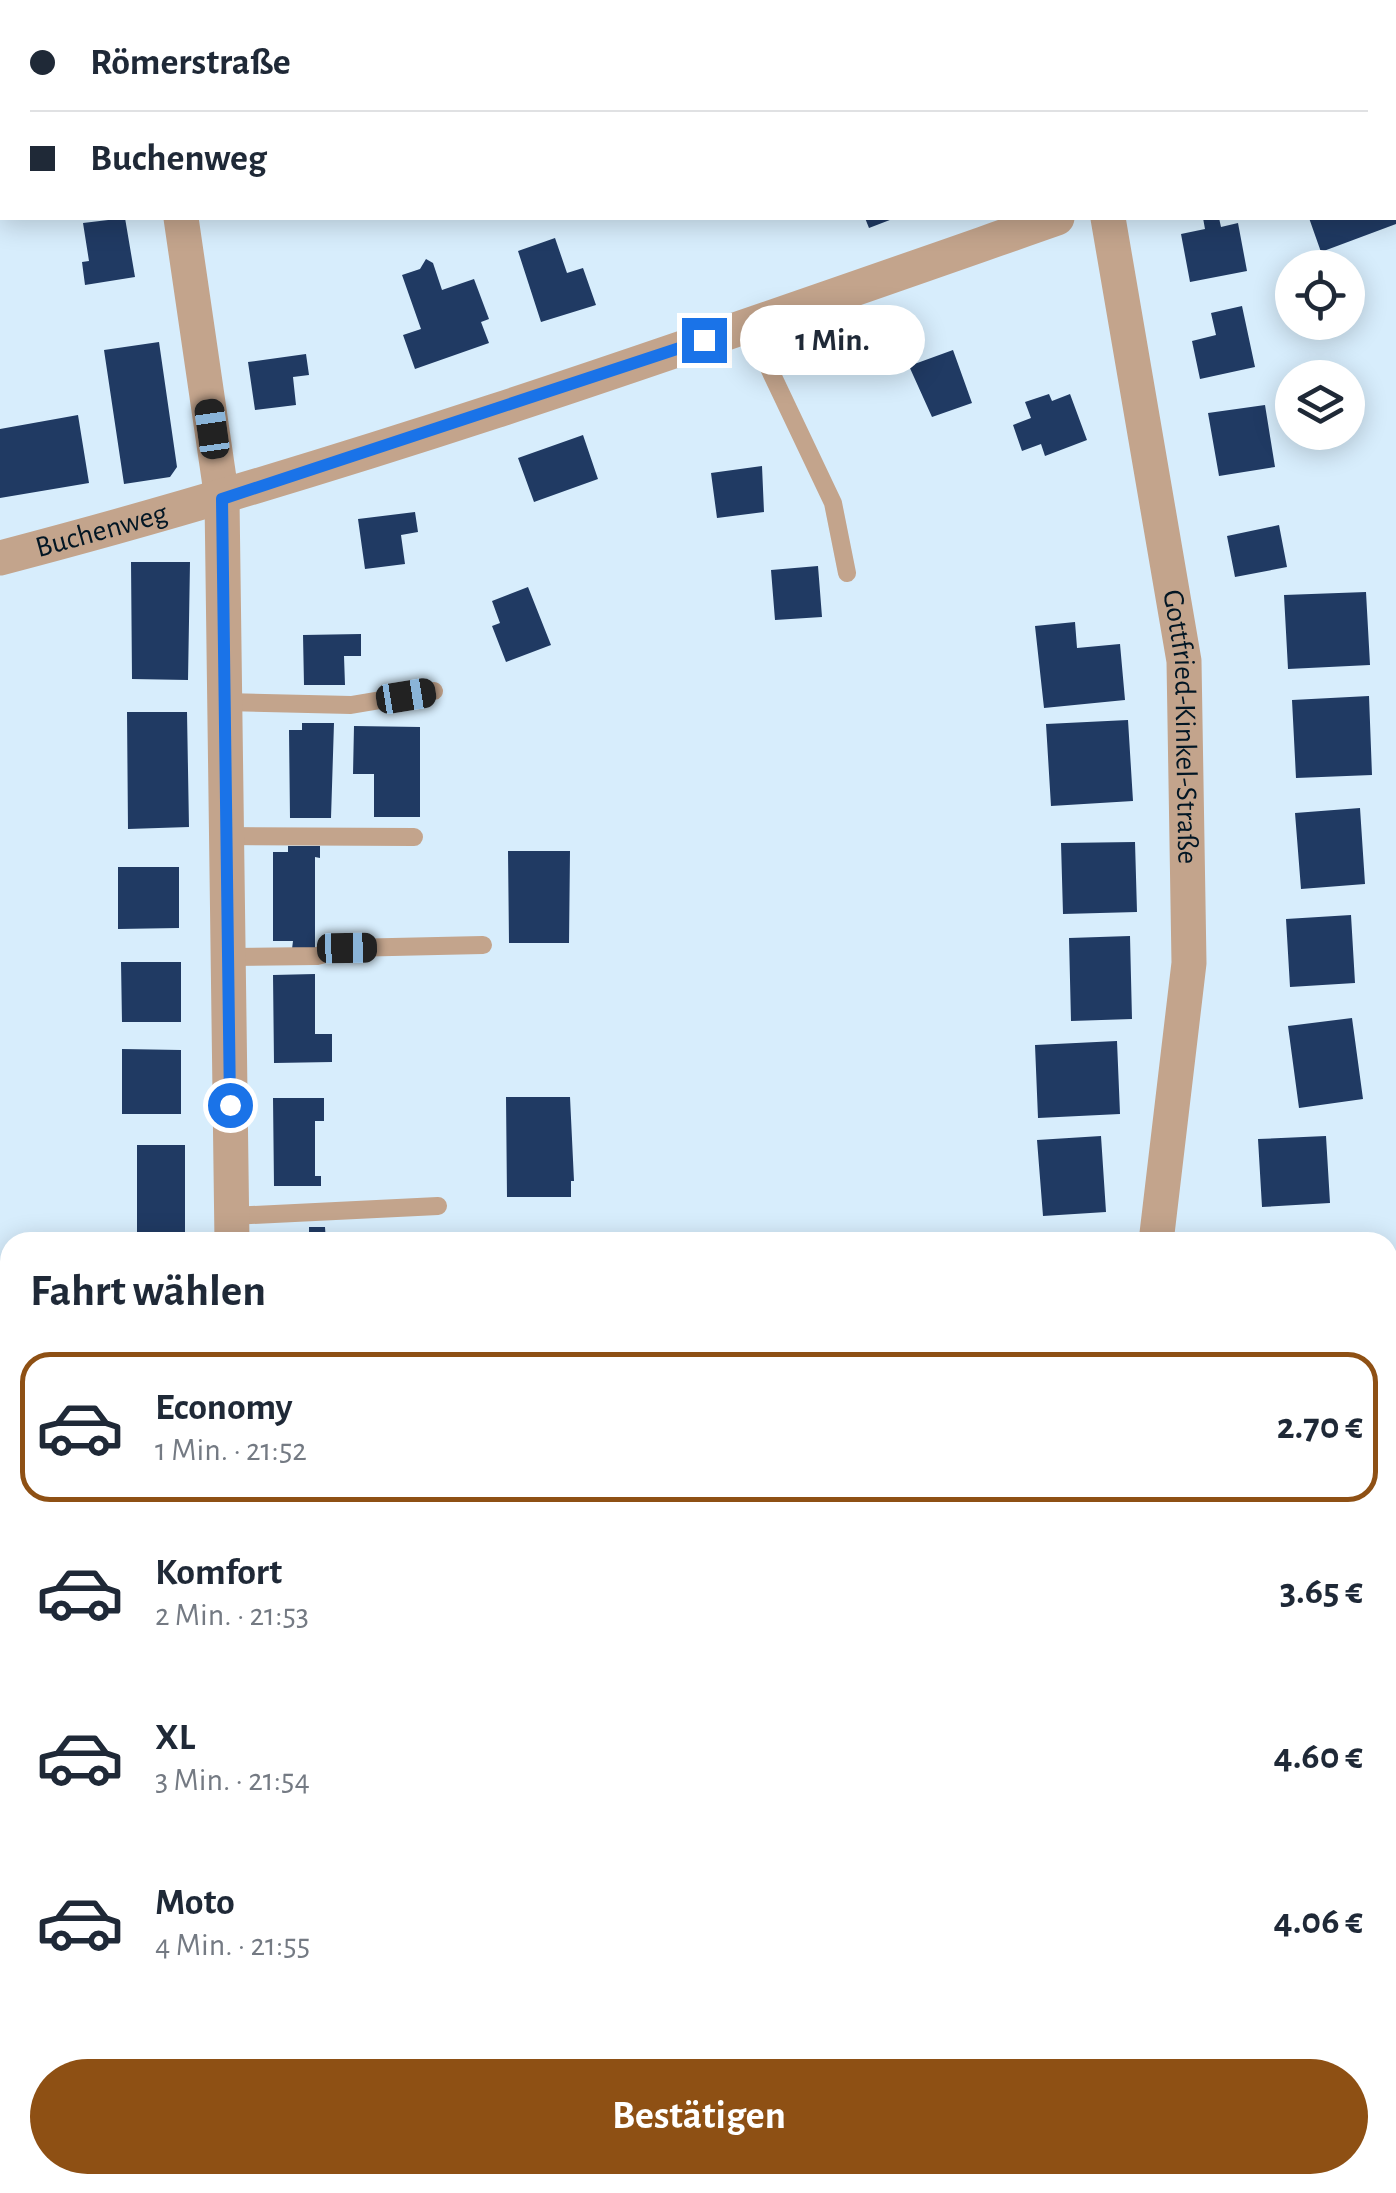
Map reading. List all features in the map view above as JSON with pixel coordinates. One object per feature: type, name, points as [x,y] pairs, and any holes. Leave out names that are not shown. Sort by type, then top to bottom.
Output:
[{"type":"street","points":[[181,220],[222,499],[231,1229]]},
{"type":"street","name":"Buchenweg","points":[[0,558],[222,499],[749,326],[1052,220]]},
{"type":"street","name":"Gottfried-Kinkel-Straße","points":[[1108,220],[1184,661],[1189,963],[1157,1232]]},
{"type":"lane","points":[[749,326],[832,503],[847,572]]},
{"type":"lane","points":[[225,702],[351,705],[434,692]]},
{"type":"lane","points":[[226,836],[414,836]]},
{"type":"lane","points":[[228,957],[317,956],[347,948],[484,945]]},
{"type":"lane","points":[[231,1229],[438,1206]]},
{"type":"building","points":[[125,220],[135,277],[85,285],[82,262],[89,261],[83,223]]},
{"type":"building","points":[[866,220],[890,220],[869,228]]},
{"type":"building","points":[[1203,220],[1219,220],[1221,227],[1238,223],[1247,271],[1190,282],[1181,234],[1205,229]]},
{"type":"building","points":[[1310,220],[1396,220],[1396,224],[1320,250]]},
{"type":"building","points":[[555,238],[567,273],[583,268],[596,305],[541,322],[518,251]]},
{"type":"building","points":[[426,259],[433,263],[442,290],[474,279],[489,319],[481,322],[489,343],[415,369],[403,335],[421,329],[402,275],[420,269]]},
{"type":"building","points":[[1242,306],[1255,367],[1200,379],[1192,341],[1216,335],[1211,313]]},
{"type":"building","points":[[159,342],[177,467],[170,477],[124,484],[104,350]]},
{"type":"building","points":[[953,350],[972,403],[932,417],[909,366]]},
{"type":"building","points":[[306,354],[309,375],[293,377],[296,405],[255,410],[248,362]]},
{"type":"building","points":[[1049,394],[1052,401],[1070,394],[1087,440],[1045,456],[1041,444],[1022,451],[1013,425],[1031,418],[1025,402]]},
{"type":"building","points":[[1265,405],[1275,467],[1219,476],[1208,413]]},
{"type":"building","points":[[78,415],[89,483],[0,498],[0,429]]},
{"type":"building","points":[[583,435],[598,479],[534,502],[518,458]]},
{"type":"building","points":[[762,466],[764,512],[717,518],[711,473]]},
{"type":"building","points":[[415,512],[418,532],[401,535],[405,564],[365,569],[358,519]]},
{"type":"building","points":[[1279,525],[1287,567],[1235,577],[1227,536]]},
{"type":"building","points":[[131,562],[190,562],[188,680],[132,679]]},
{"type":"building","points":[[818,566],[822,617],[775,620],[771,570]]},
{"type":"building","points":[[528,587],[551,645],[506,662],[492,626],[500,623],[492,601]]},
{"type":"building","points":[[1366,592],[1370,665],[1288,669],[1284,595]]},
{"type":"building","points":[[1075,622],[1077,648],[1120,644],[1125,700],[1044,708],[1035,626]]},
{"type":"building","points":[[361,634],[361,656],[344,656],[345,685],[304,685],[303,635]]},
{"type":"building","points":[[1369,696],[1372,775],[1296,778],[1292,700]]},
{"type":"building","points":[[127,712],[187,712],[189,827],[128,829]]},
{"type":"building","points":[[1128,720],[1133,801],[1051,806],[1046,724]]},
{"type":"building","points":[[302,723],[334,723],[331,818],[290,818],[289,730],[302,730]]},
{"type":"building","points":[[354,726],[420,727],[420,817],[374,817],[374,774],[353,774]]},
{"type":"building","points":[[1360,808],[1365,884],[1301,889],[1295,813]]},
{"type":"building","points":[[1135,842],[1137,912],[1063,914],[1061,843]]},
{"type":"building","points":[[288,846],[320,846],[320,858],[315,857],[315,949],[292,949],[293,941],[273,941],[273,852],[288,852]]},
{"type":"building","points":[[508,851],[570,851],[569,943],[509,943]]},
{"type":"building","points":[[118,867],[179,867],[179,928],[118,929]]},
{"type":"building","points":[[1351,915],[1355,983],[1290,987],[1286,919]]},
{"type":"building","points":[[1130,936],[1132,1019],[1071,1021],[1069,938]]},
{"type":"building","points":[[121,962],[181,962],[181,1022],[122,1022]]},
{"type":"building","points":[[315,974],[315,1034],[332,1034],[332,1062],[274,1063],[273,975]]},
{"type":"building","points":[[1352,1018],[1363,1099],[1299,1108],[1288,1026]]},
{"type":"building","points":[[1117,1041],[1120,1114],[1038,1118],[1035,1045]]},
{"type":"building","points":[[122,1049],[181,1050],[181,1114],[122,1114]]},
{"type":"building","points":[[506,1097],[570,1097],[574,1181],[571,1197],[507,1197]]},
{"type":"building","points":[[273,1098],[324,1098],[324,1121],[315,1121],[315,1176],[321,1176],[321,1186],[274,1186]]},
{"type":"building","points":[[1101,1136],[1106,1212],[1043,1216],[1037,1140]]},
{"type":"building","points":[[1326,1136],[1330,1203],[1262,1207],[1258,1139]]},
{"type":"building","points":[[137,1145],[185,1145],[185,1232],[137,1232]]},
{"type":"building","points":[[309,1227],[325,1227],[325,1232],[309,1232]]},
{"type":"route","points":[[230,1105],[222,499],[704,340]]}]
